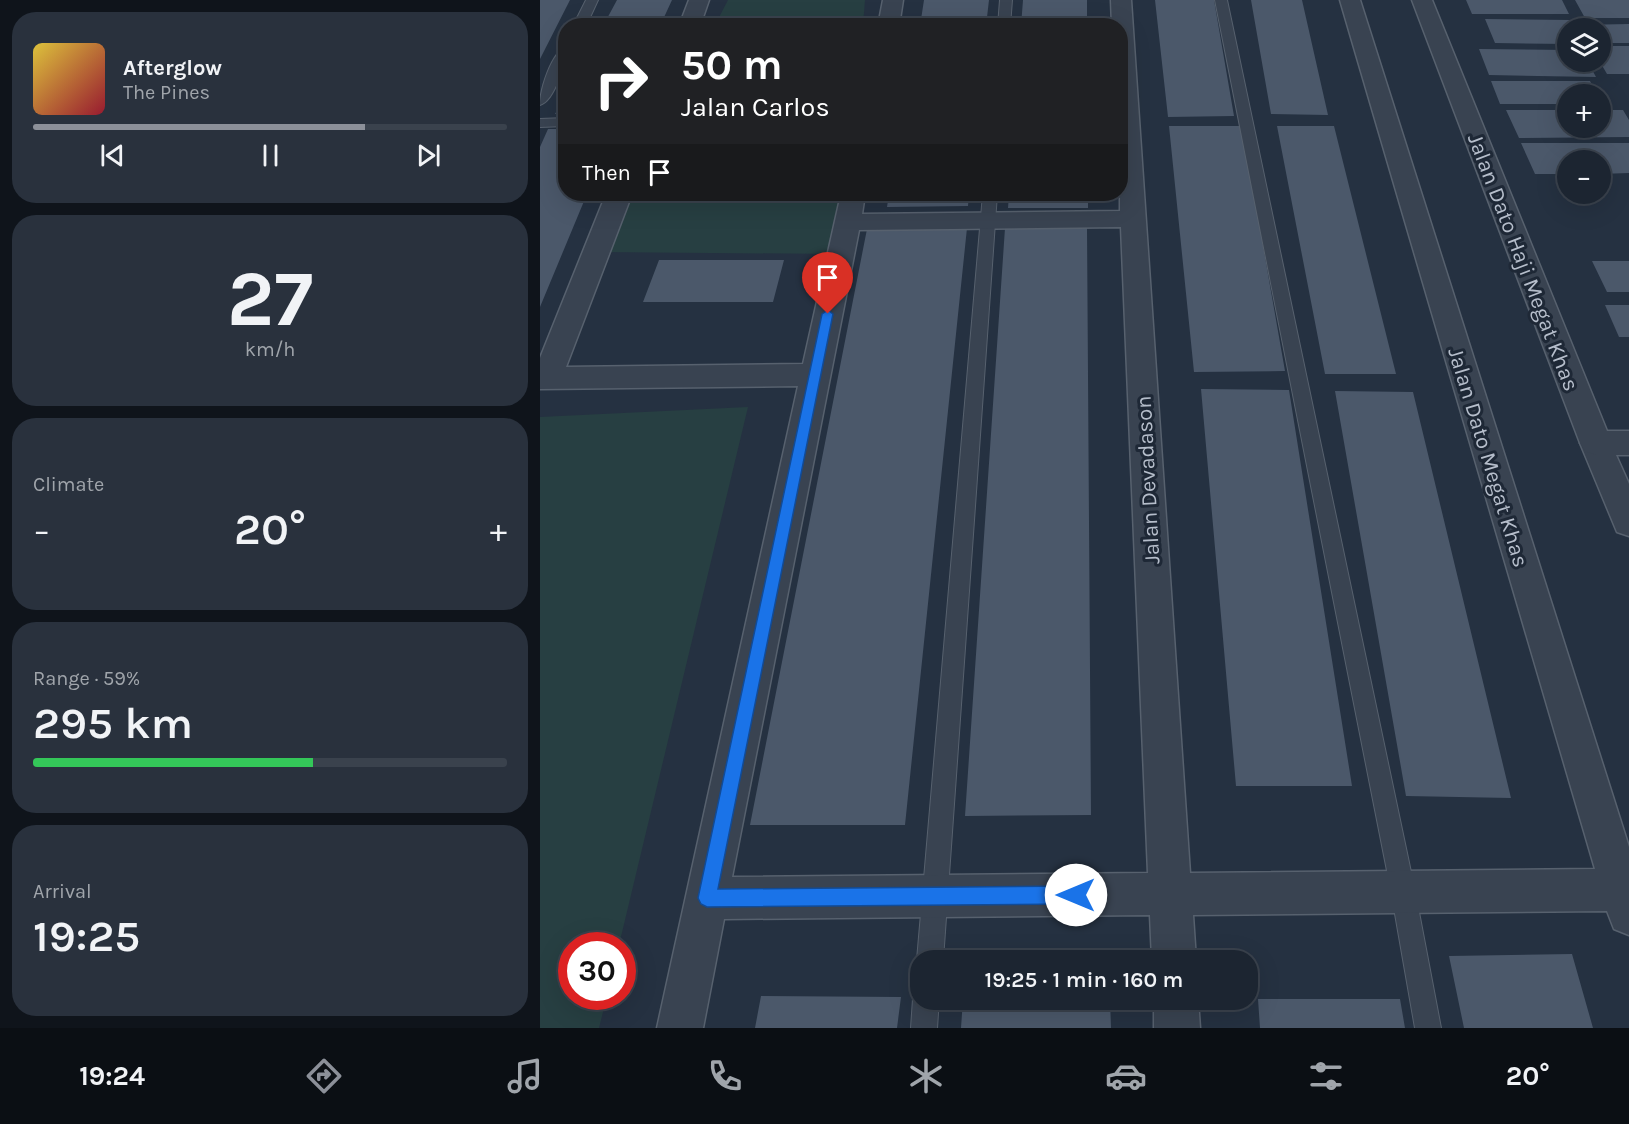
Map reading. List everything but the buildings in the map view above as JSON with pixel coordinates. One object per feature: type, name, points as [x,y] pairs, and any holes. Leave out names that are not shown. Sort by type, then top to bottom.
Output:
[{"type":"street","points":[[692,18],[699,0]]},
{"type":"street","points":[[890,18],[893,0]]},
{"type":"street","name":"Jalan Devadason","points":[[1121,0],[1122,18]]},
{"type":"street","name":"Jalan Dato Megat Khas","points":[[1350,0],[1626,898]]},
{"type":"street","name":"Jalan Dato Haji Megat Khas","points":[[1422,0],[1629,523]]},
{"type":"street","name":"Jalan Devadason","points":[[1128,139],[1173,950]]},
{"type":"street","points":[[616,201],[544,378],[814,375]]},
{"type":"street","points":[[680,1028],[850,208],[988,222],[1132,219]]},
{"type":"street","points":[[1596,443],[1629,443]]},
{"type":"street","points":[[707,898],[1403,891],[1626,898]]},
{"type":"street","points":[[1176,1010],[1177,1028]]},
{"type":"lane","points":[[583,18],[592,0]]},
{"type":"lane","points":[[1005,18],[1006,0]]},
{"type":"lane","points":[[1221,0],[1403,891],[1428,1028]]},
{"type":"lane","points":[[540,101],[558,66]]},
{"type":"lane","points":[[540,123],[558,122]]},
{"type":"lane","points":[[931,950],[990,201]]},
{"type":"lane","points":[[924,1028],[925,1010]]},
{"type":"green space","points":[[728,0],[865,0],[864,18],[719,18]]},
{"type":"green space","points":[[624,201],[844,201],[839,254],[598,252]]},
{"type":"green space","points":[[748,407],[622,932],[558,932],[558,1010],[604,1010],[599,1028],[540,1028],[540,417]]},
{"type":"route","points":[[828,314],[707,898],[1076,895]]}]
